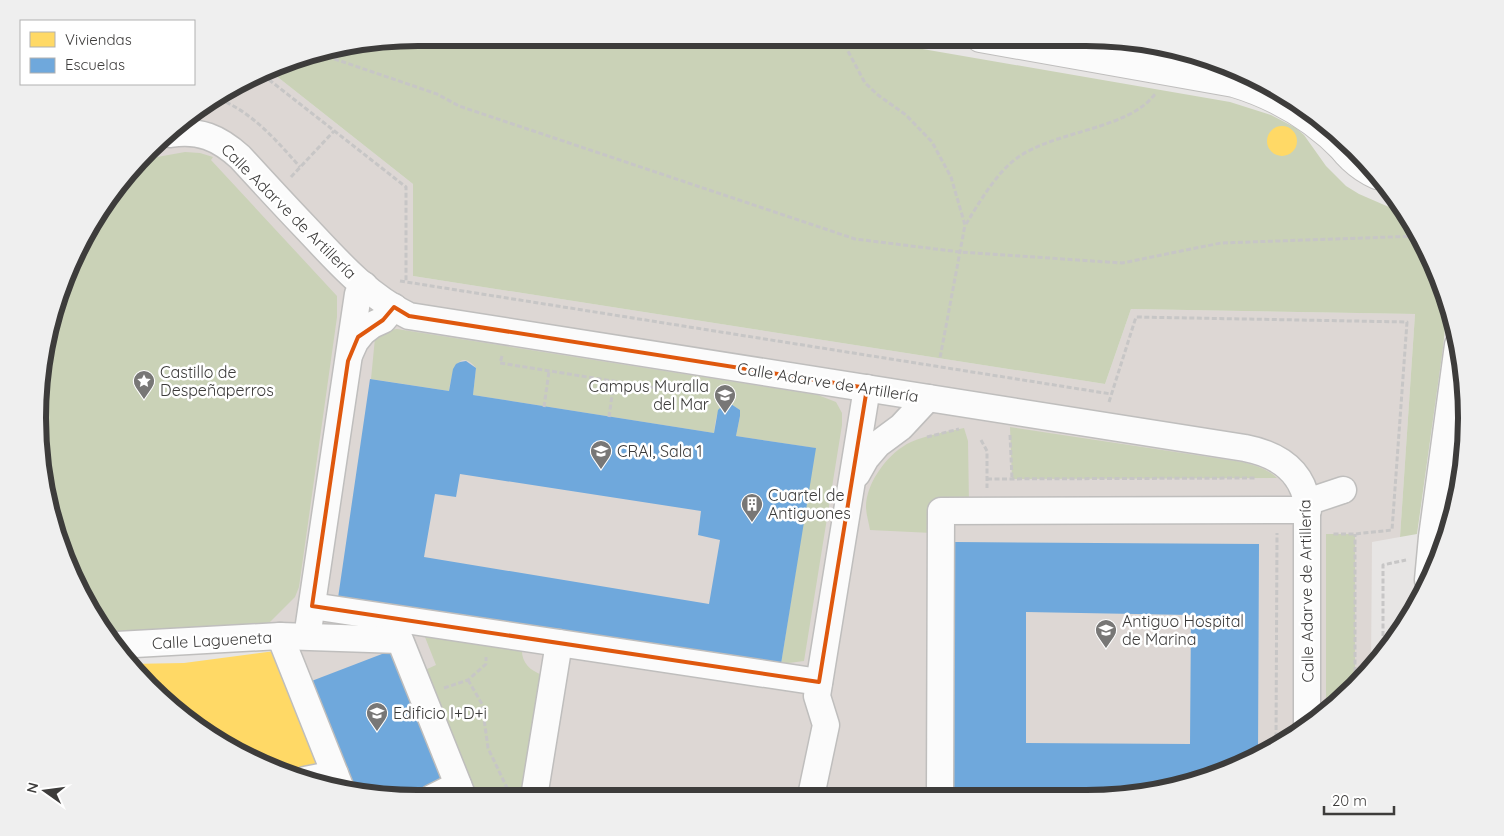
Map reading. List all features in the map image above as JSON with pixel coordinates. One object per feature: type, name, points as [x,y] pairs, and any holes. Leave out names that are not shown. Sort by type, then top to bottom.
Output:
[{"type":"main road","points":[[1025,46],[1234,83],[1251,88],[1281,102]]},
{"type":"street","name":"Calle Adarve de Artillería","points":[[180,133],[197,132],[213,137],[228,147],[240,157],[345,270],[394,308],[409,316],[1252,449],[1272,456],[1293,471],[1302,485],[1308,506],[1307,717]]},
{"type":"street","points":[[308,637],[358,294],[364,285]]},
{"type":"street","points":[[348,361],[358,337],[372,325],[384,320],[394,308]]},
{"type":"street","points":[[1431,554],[1455,368]]},
{"type":"street","points":[[812,790],[826,725],[817,696],[867,388]]},
{"type":"street","points":[[849,501],[855,478],[866,458],[878,444],[901,427],[928,398]]},
{"type":"street","points":[[1442,462],[1456,451]]},
{"type":"street","points":[[940,790],[941,511],[1277,510],[1308,506],[1343,490]]},
{"type":"street","points":[[312,606],[819,682]]},
{"type":"street","points":[[280,636],[338,781]]},
{"type":"street","name":"Calle Lagueneta","points":[[124,645],[280,636],[400,640],[422,694]]},
{"type":"street","points":[[535,790],[559,643]]},
{"type":"street","points":[[422,694],[461,790]]},
{"type":"path","points":[[845,46],[865,83],[906,115],[932,142],[951,177],[965,225]]},
{"type":"path","points":[[329,57],[437,94],[459,106],[855,239],[960,252],[1122,263],[1221,243],[1410,236]]},
{"type":"path","points":[[268,79],[406,187],[406,282]]},
{"type":"path","points":[[940,358],[965,225],[992,184],[1016,158],[1049,141],[1130,115],[1148,103],[1158,90]]},
{"type":"path","points":[[224,101],[252,117],[300,167]]},
{"type":"path","points":[[289,179],[334,131]]},
{"type":"path","points":[[398,281],[1111,394]]},
{"type":"path","points":[[1108,409],[1136,317],[1406,322],[1392,530],[1355,534],[1326,534]]},
{"type":"path","points":[[502,354],[500,363],[549,371],[675,391],[699,386]]},
{"type":"path","points":[[544,407],[549,371]]},
{"type":"path","points":[[923,438],[984,423],[991,376]]},
{"type":"path","points":[[609,417],[614,381]]},
{"type":"path","points":[[1010,427],[1012,479]]},
{"type":"path","points":[[981,440],[987,451],[988,511]]},
{"type":"path","points":[[987,479],[1258,478]]},
{"type":"path","points":[[1276,738],[1277,510]]},
{"type":"path","points":[[1354,675],[1355,534]]},
{"type":"path","points":[[1383,641],[1383,564],[1431,554]]},
{"type":"path","points":[[422,694],[468,680],[486,664],[489,632]]},
{"type":"path","points":[[468,680],[482,704],[488,748],[508,790]]},
{"type":"highlighted area","points":[[394,307],[409,316],[867,388],[819,682],[312,606],[348,361],[358,337],[383,320]]},
{"type":"shaded area","name":"Campus Muralla del Mar","points":[[275,75],[413,184],[413,276],[1105,384],[1131,309],[1415,314],[1400,537],[1372,542],[1371,656],[1349,681],[1293,727],[1272,740],[1228,761],[1182,777],[1135,787],[1086,790],[418,790],[386,788],[280,636],[79,568],[66,537],[53,491],[49,467],[46,418],[49,369],[53,345],[66,299],[85,254],[109,211],[155,155],[192,123],[232,96]]},
{"type":"green space","points":[[905,46],[1230,102],[1271,115],[1296,128],[1304,135],[1326,166],[1346,186],[1359,194],[1394,209],[1419,254],[1438,299],[1445,324],[1417,534],[1400,537],[1415,314],[1131,309],[1105,384],[413,276],[413,184],[275,75],[299,66],[345,53],[394,47]]},
{"type":"green space","points":[[185,152],[200,153],[213,157],[211,160],[337,296],[337,317],[299,587],[295,597],[266,626],[116,635],[96,604],[75,560],[66,537],[53,491],[49,467],[46,418],[49,369],[59,322],[75,276],[96,232],[123,192],[152,158]]},
{"type":"green space","points":[[397,329],[818,395],[836,402],[842,413],[842,425],[804,661],[781,664],[815,448],[736,436],[740,410],[731,404],[722,407],[720,410],[716,418],[714,433],[473,395],[476,368],[464,360],[456,366],[453,372],[449,391],[371,379],[375,338],[389,330]]},
{"type":"green space","points":[[1010,427],[1242,462],[1265,470],[1277,478],[1012,479]]},
{"type":"green space","points":[[964,428],[968,441],[969,504],[932,533],[870,530],[866,510],[867,497],[874,478],[887,460],[911,442]]},
{"type":"green space","points":[[1326,534],[1355,534],[1355,674],[1326,701]]},
{"type":"green space","points":[[423,632],[522,648],[524,661],[533,671],[542,675],[523,790],[460,790],[414,675],[436,665]]},
{"type":"building: Viviendas","points":[[1282,126],[1288,127],[1296,135],[1296,147],[1288,155],[1282,156],[1276,155],[1268,147],[1267,141],[1268,135],[1276,127]]},
{"type":"building: Viviendas","points":[[275,651],[320,769],[305,772],[299,770],[232,740],[192,713],[155,681],[140,664],[184,663]]},
{"type":"building: Escuelas","name":"Cuartel de Antiguones","points":[[466,361],[476,368],[473,395],[714,433],[718,410],[722,406],[731,404],[740,410],[736,436],[816,448],[781,664],[338,598],[370,379],[449,391],[453,369],[460,362]],"holes":[[[460,474],[701,511],[698,535],[720,540],[709,604],[424,557],[435,494],[456,497]]]},
{"type":"building: Escuelas","name":"Antiguo Hospital de Marina","points":[[955,542],[1259,544],[1258,747],[1205,770],[1159,783],[1135,787],[1086,790],[952,790]],"holes":[[[1026,612],[1191,615],[1190,744],[1026,743]]]},
{"type":"building: Escuelas","name":"Edificio I+D+i","points":[[395,649],[446,782],[425,790],[369,787],[347,783],[309,682]]},
{"type":"place","name":"Castillo de Despeñaperros","points":[[144,400]]},
{"type":"place","name":"Campus Muralla del Mar","points":[[725,414]]},
{"type":"place","name":"CRAI, Sala 1","points":[[601,470]]},
{"type":"place","name":"Cuartel de Antiguones","points":[[752,523]]},
{"type":"place","name":"Antiguo Hospital de Marina","points":[[1106,649]]},
{"type":"place","name":"Edificio I+D+i","points":[[377,732]]}]
